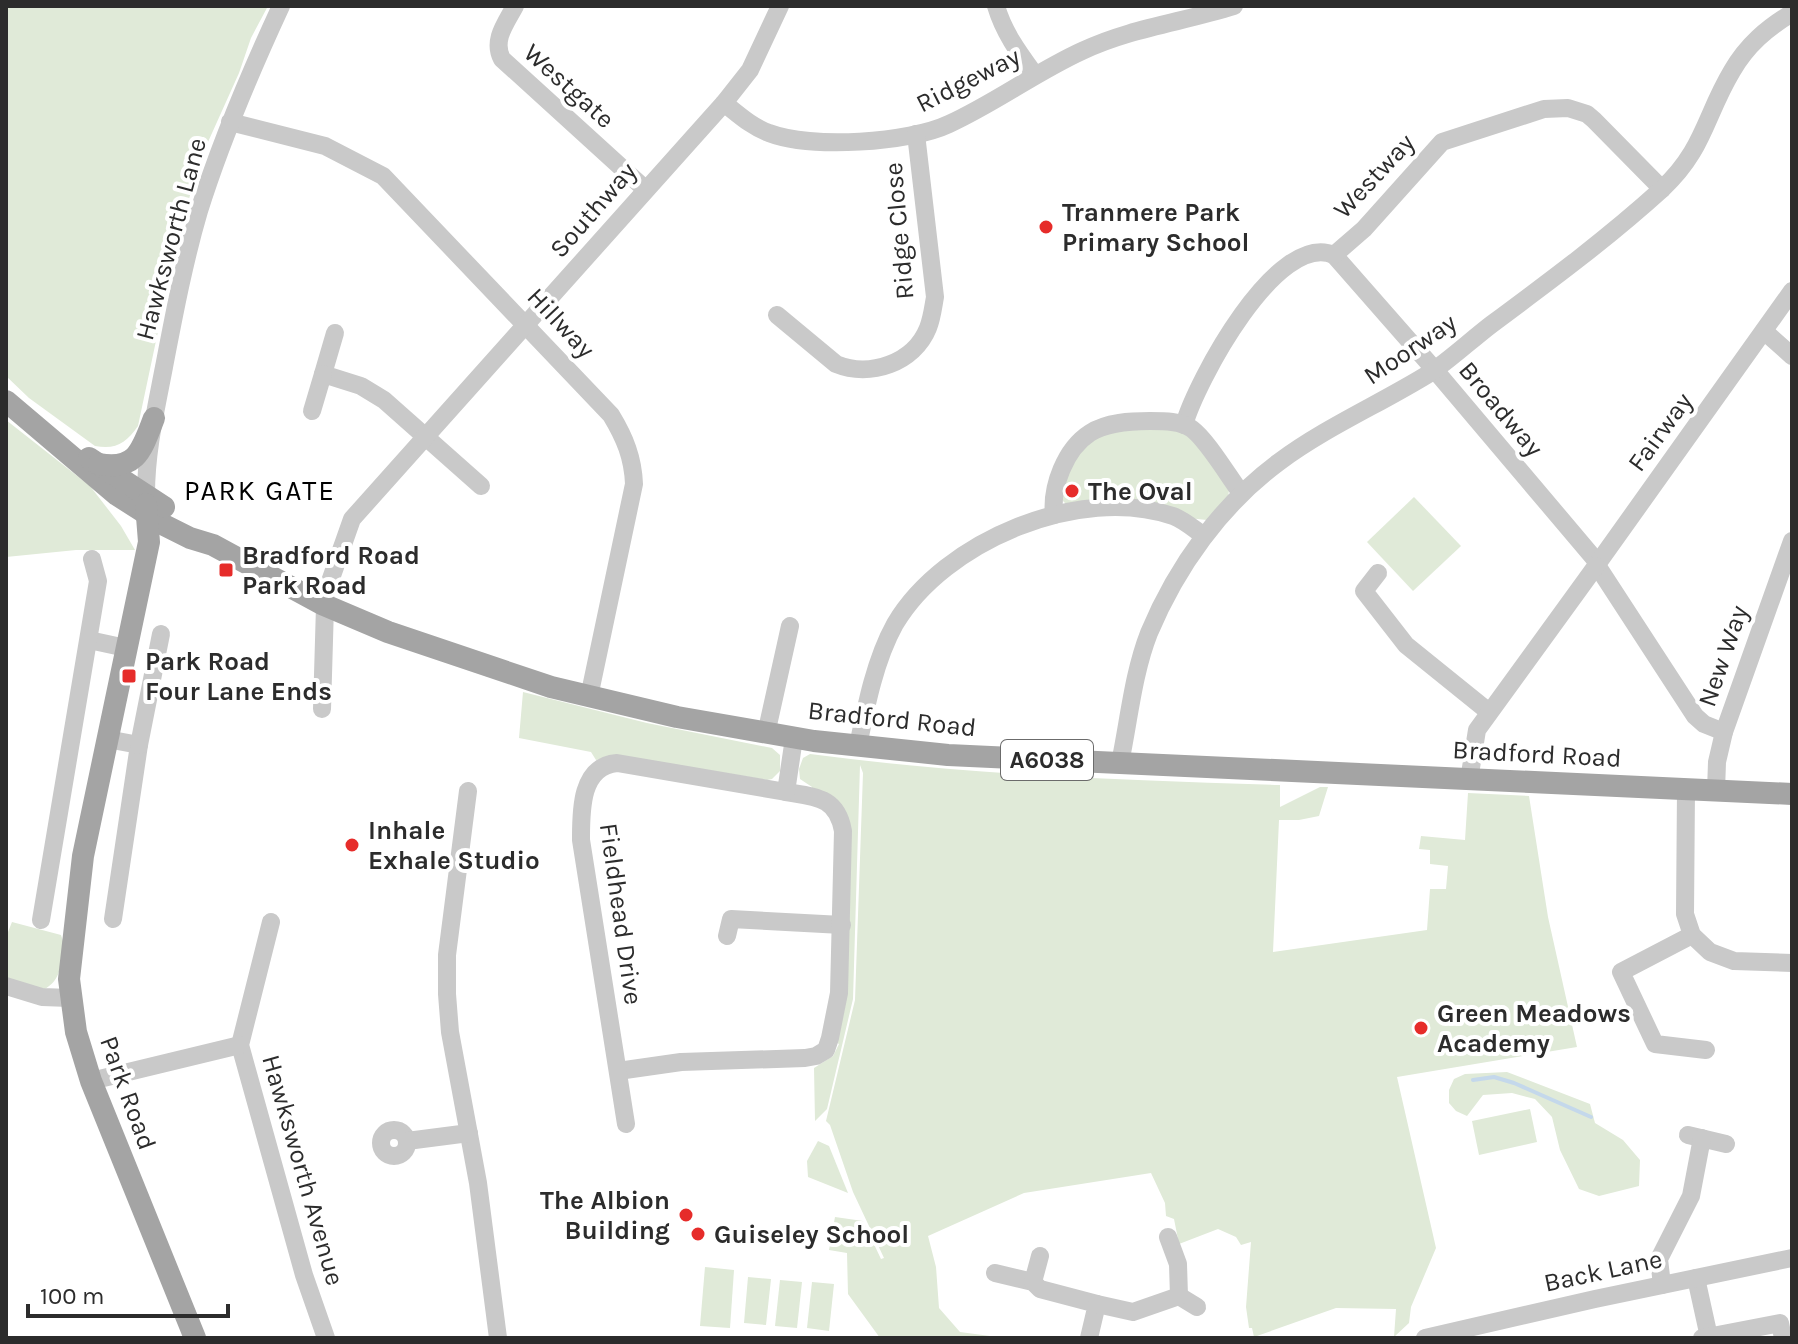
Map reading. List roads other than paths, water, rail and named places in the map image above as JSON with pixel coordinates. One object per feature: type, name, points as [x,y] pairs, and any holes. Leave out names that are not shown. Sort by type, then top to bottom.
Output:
[{"type":"main road","name":"A6038","points":[[6,401],[117,495],[146,503]]},
{"type":"main road","points":[[98,464],[115,467],[134,459],[140,453],[154,418]]},
{"type":"main road","name":"A6038","points":[[61,448],[84,455],[98,464],[146,503]]},
{"type":"main road","name":"Bradford Road","points":[[146,503],[190,538],[213,545],[324,605],[415,642],[511,675],[589,697],[766,734],[948,755],[1792,794]]},
{"type":"main road","name":"Bradford Road","points":[[146,503],[201,533],[213,545]]},
{"type":"main road","name":"Park Road","points":[[146,503],[149,542],[83,856],[74,919],[70,998],[76,1032],[91,1081],[195,1338]]},
{"type":"main road","points":[[143,569],[161,546],[190,538]]},
{"type":"street","name":"Hawksworth Lane","points":[[146,503],[146,466],[154,418],[177,299],[195,227],[230,122],[281,6]]},
{"type":"street","name":"Westgate","points":[[515,6],[497,45],[502,59],[645,189]]},
{"type":"street","name":"Southway","points":[[322,709],[324,605],[352,519],[724,103],[750,70],[780,6]]},
{"type":"street","points":[[996,6],[1011,40],[1035,75]]},
{"type":"street","name":"Ridgeway","points":[[724,103],[759,129],[773,135],[846,141],[916,134],[959,119],[1083,50],[1117,37],[1234,6]]},
{"type":"street","name":"Moorway","points":[[1120,763],[1149,634],[1204,536],[1241,493],[1279,462],[1320,435],[1434,369],[1577,261],[1662,189],[1693,155],[1732,70],[1768,27],[1792,13]]},
{"type":"street","name":"Westway","points":[[1184,425],[1189,408],[1230,333],[1272,279],[1308,254],[1321,252],[1334,255],[1364,229],[1442,142],[1544,109],[1568,108],[1587,114],[1662,189]]},
{"type":"street","name":"Hillway","points":[[230,122],[325,146],[383,176],[611,415],[624,438],[633,464],[634,484],[589,697]]},
{"type":"street","name":"Ridge Close","points":[[777,315],[836,364],[846,368],[883,367],[898,361],[921,340],[927,331],[935,297],[916,134]]},
{"type":"street","name":"Broadway","points":[[1334,255],[1597,564],[1695,716],[1704,724],[1724,732]]},
{"type":"street","name":"Fairway","points":[[1469,780],[1477,730],[1792,291]]},
{"type":"street","points":[[1764,331],[1792,356]]},
{"type":"street","points":[[312,411],[335,333]]},
{"type":"street","points":[[323,374],[370,390],[481,486]]},
{"type":"street","points":[[1054,515],[1054,497],[1062,468],[1079,443],[1089,433],[1113,424],[1136,421],[1184,425],[1199,436],[1241,493]]},
{"type":"street","points":[[858,746],[889,637],[901,615],[935,576],[981,544],[1026,523],[1054,515],[1105,509],[1156,512],[1183,521],[1204,536]]},
{"type":"street","name":"New Way","points":[[1716,791],[1717,762],[1724,732],[1792,541]]},
{"type":"street","points":[[41,920],[98,581],[92,559]]},
{"type":"street","points":[[1378,573],[1364,591],[1406,645],[1489,712]]},
{"type":"street","points":[[766,734],[790,626]]},
{"type":"street","points":[[113,919],[139,745],[161,634]]},
{"type":"street","points":[[89,640],[126,648]]},
{"type":"street","points":[[786,792],[794,738]]},
{"type":"street","points":[[107,739],[139,745]]},
{"type":"street","name":"Fieldhead Drive","points":[[618,1071],[681,1062],[816,1056],[826,1050],[839,993],[842,925],[843,831],[840,816],[831,805],[817,797],[617,763],[602,766],[590,779],[581,814],[581,840],[626,1124]]},
{"type":"street","points":[[1686,789],[1685,914],[1692,935],[1710,952],[1734,961],[1792,963]]},
{"type":"street","points":[[468,791],[447,955],[450,1032],[478,1183],[498,1338]]},
{"type":"street","points":[[53,851],[83,856]]},
{"type":"street","points":[[727,936],[731,919],[842,925]]},
{"type":"street","name":"Hawksworth Avenue","points":[[271,922],[240,1045],[304,1275],[326,1338]]},
{"type":"street","points":[[1692,935],[1621,972],[1639,1016],[1655,1044],[1706,1050]]},
{"type":"street","points":[[6,986],[42,997],[70,998]]},
{"type":"street","points":[[91,1081],[240,1045]]},
{"type":"street","points":[[407,1141],[469,1133]]},
{"type":"street","points":[[1662,1285],[1659,1259],[1691,1196],[1695,1136],[1726,1144]]},
{"type":"street","points":[[1168,1237],[1178,1264],[1179,1296]]},
{"type":"street","points":[[1033,1282],[1040,1256]]},
{"type":"street","name":"Back Lane","points":[[1425,1338],[1792,1258]]},
{"type":"street","points":[[995,1273],[1033,1282],[1040,1289],[1133,1312],[1179,1296]]},
{"type":"street","points":[[1696,1278],[1705,1337],[1780,1323],[1783,1338]]},
{"type":"street","points":[[1179,1296],[1197,1307]]},
{"type":"street","points":[[1089,1338],[1097,1304]]},
{"type":"waterway","points":[[1473,1080],[1494,1077],[1514,1083],[1591,1117]]},
{"type":"place","name":"Tranmere Park Primary School","points":[[1046,227]]},
{"type":"place","name":"The Oval","points":[[1072,491]]},
{"type":"place","name":"Bradford Road Park Road","points":[[226,570]]},
{"type":"place","name":"Park Road Four Lane Ends","points":[[129,676]]},
{"type":"place","name":"Inhale Exhale Studio","points":[[352,845]]},
{"type":"place","name":"Green Meadows Academy","points":[[1421,1028]]},
{"type":"place","name":"The Albion Building","points":[[686,1215]]},
{"type":"place","name":"Guiseley School","points":[[698,1234]]},
{"type":"district","name":"PARK GATE","points":[[260,490]]}]
